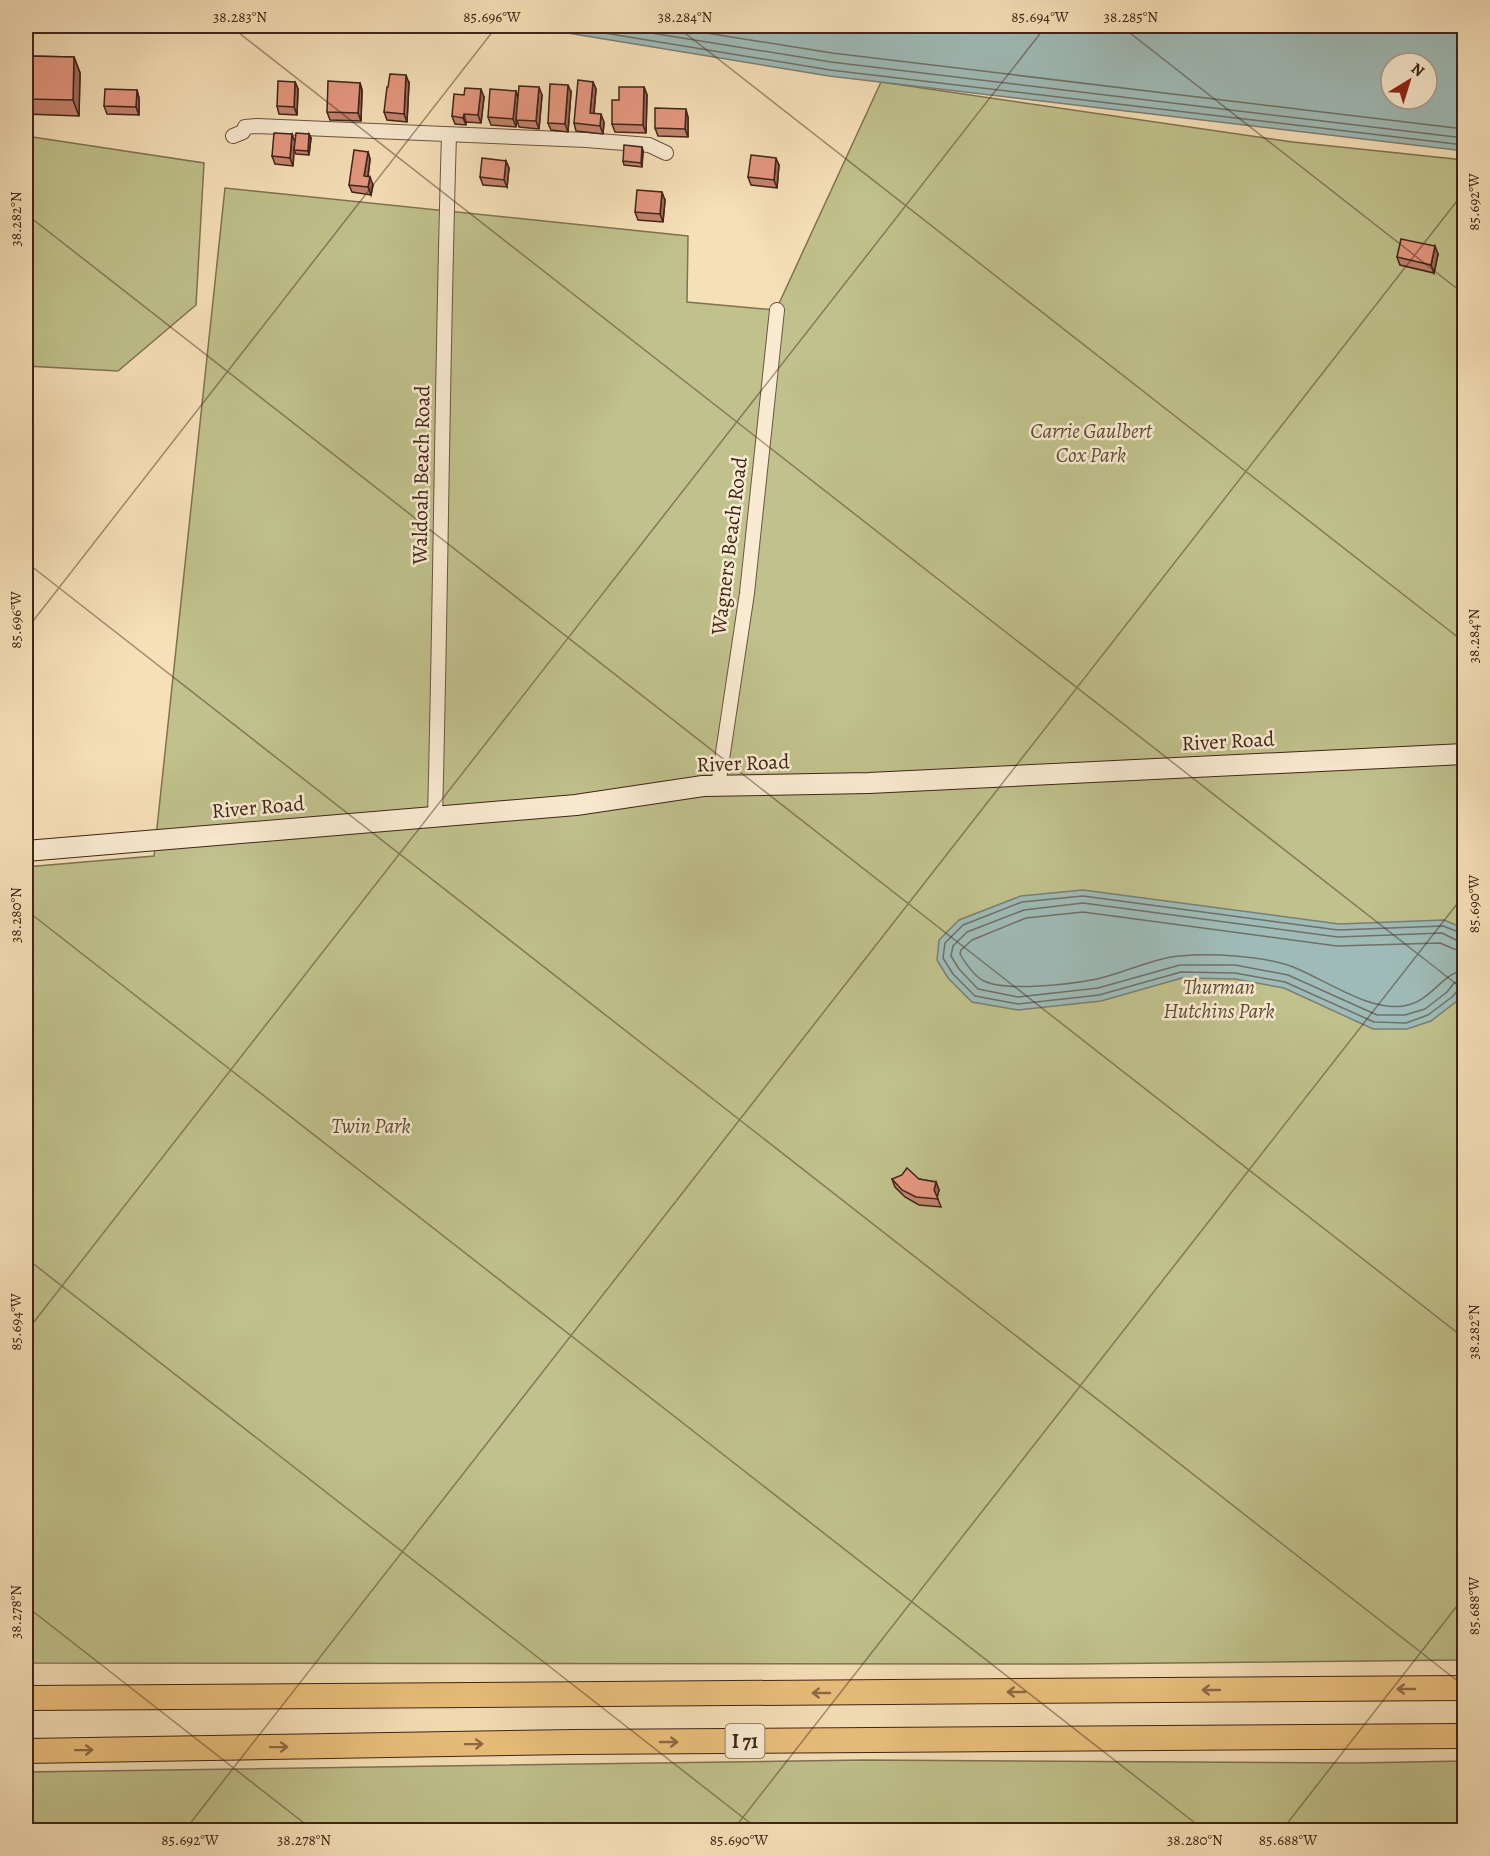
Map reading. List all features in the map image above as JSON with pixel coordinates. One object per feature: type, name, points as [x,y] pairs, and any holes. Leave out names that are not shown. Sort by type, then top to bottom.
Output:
[{"type":"highway","name":"I 71","points":[[26,1698],[1464,1689]]},
{"type":"highway","name":"I 71","points":[[26,1751],[596,1742],[1464,1736]]},
{"type":"street","points":[[233,136],[243,132],[245,127],[257,126],[586,140],[649,145],[666,153]]},
{"type":"street","name":"Waldoah Beach Road","points":[[435,817],[441,600],[443,336],[449,135]]},
{"type":"street","name":"Wagners Beach Road","points":[[718,786],[747,593],[777,310]]},
{"type":"street","name":"River Road","points":[[26,851],[576,805],[703,786],[869,783],[1464,754]]},
{"type":"green space","points":[[881,82],[1293,142],[1464,160],[1464,1660],[1072,1664],[26,1663],[26,867],[154,856],[225,188],[688,236],[687,302],[776,310]]},
{"type":"green space","points":[[26,136],[204,163],[196,305],[118,371],[26,366]]},
{"type":"green space","points":[[864,1760],[1356,1763],[1464,1761],[1464,1830],[26,1830],[26,1772]]},
{"type":"water","points":[[525,26],[1464,26],[1464,151],[829,76]]},
{"type":"water","points":[[1083,890],[1339,924],[1444,920],[1461,927],[1464,935],[1464,990],[1457,1001],[1431,1021],[1407,1029],[1373,1029],[1284,988],[1235,979],[1182,978],[1101,1001],[1018,1010],[972,1002],[948,978],[937,960],[939,940],[959,920],[1021,896]]},
{"type":"building","points":[[26,56],[74,57],[73,100],[26,99]]},
{"type":"building","points":[[390,74],[406,75],[404,114],[384,112]]},
{"type":"building","points":[[578,80],[593,82],[590,113],[601,114],[600,126],[574,123]]},
{"type":"building","points":[[278,81],[295,82],[294,107],[277,106]]},
{"type":"building","points":[[328,81],[360,83],[358,113],[327,112]]},
{"type":"building","points":[[550,84],[568,85],[565,124],[548,123]]},
{"type":"building","points":[[519,86],[539,87],[536,121],[516,120]]},
{"type":"building","points":[[619,87],[644,87],[643,125],[612,124],[612,100],[619,100]]},
{"type":"building","points":[[465,88],[481,89],[478,115],[464,114],[463,118],[452,116],[454,94],[464,95]]},
{"type":"building","points":[[105,89],[137,90],[136,107],[104,106]]},
{"type":"building","points":[[490,89],[516,91],[513,119],[488,117]]},
{"type":"building","points":[[655,108],[686,109],[685,129],[655,128]]},
{"type":"building","points":[[274,133],[292,134],[290,158],[272,156]]},
{"type":"building","points":[[296,133],[309,134],[308,151],[294,150]]},
{"type":"building","points":[[624,145],[642,147],[641,163],[623,161]]},
{"type":"building","points":[[354,150],[368,152],[364,176],[370,177],[368,187],[349,185]]},
{"type":"building","points":[[751,155],[776,158],[774,180],[748,177]]},
{"type":"building","points":[[482,158],[506,161],[504,180],[480,177]]},
{"type":"building","points":[[637,190],[662,192],[660,214],[635,212]]},
{"type":"building","points":[[1401,239],[1435,246],[1431,265],[1397,257]]},
{"type":"building","points":[[907,1168],[919,1179],[936,1182],[934,1190],[938,1199],[916,1197],[902,1190],[892,1179],[902,1175]]},
{"type":"park label","name":"Carrie Gaulbert Cox Park","points":[[1091,443]]},
{"type":"park label","name":"Thurman Hutchins Park","points":[[1219,999]]},
{"type":"park label","name":"Twin Park","points":[[371,1126]]}]
